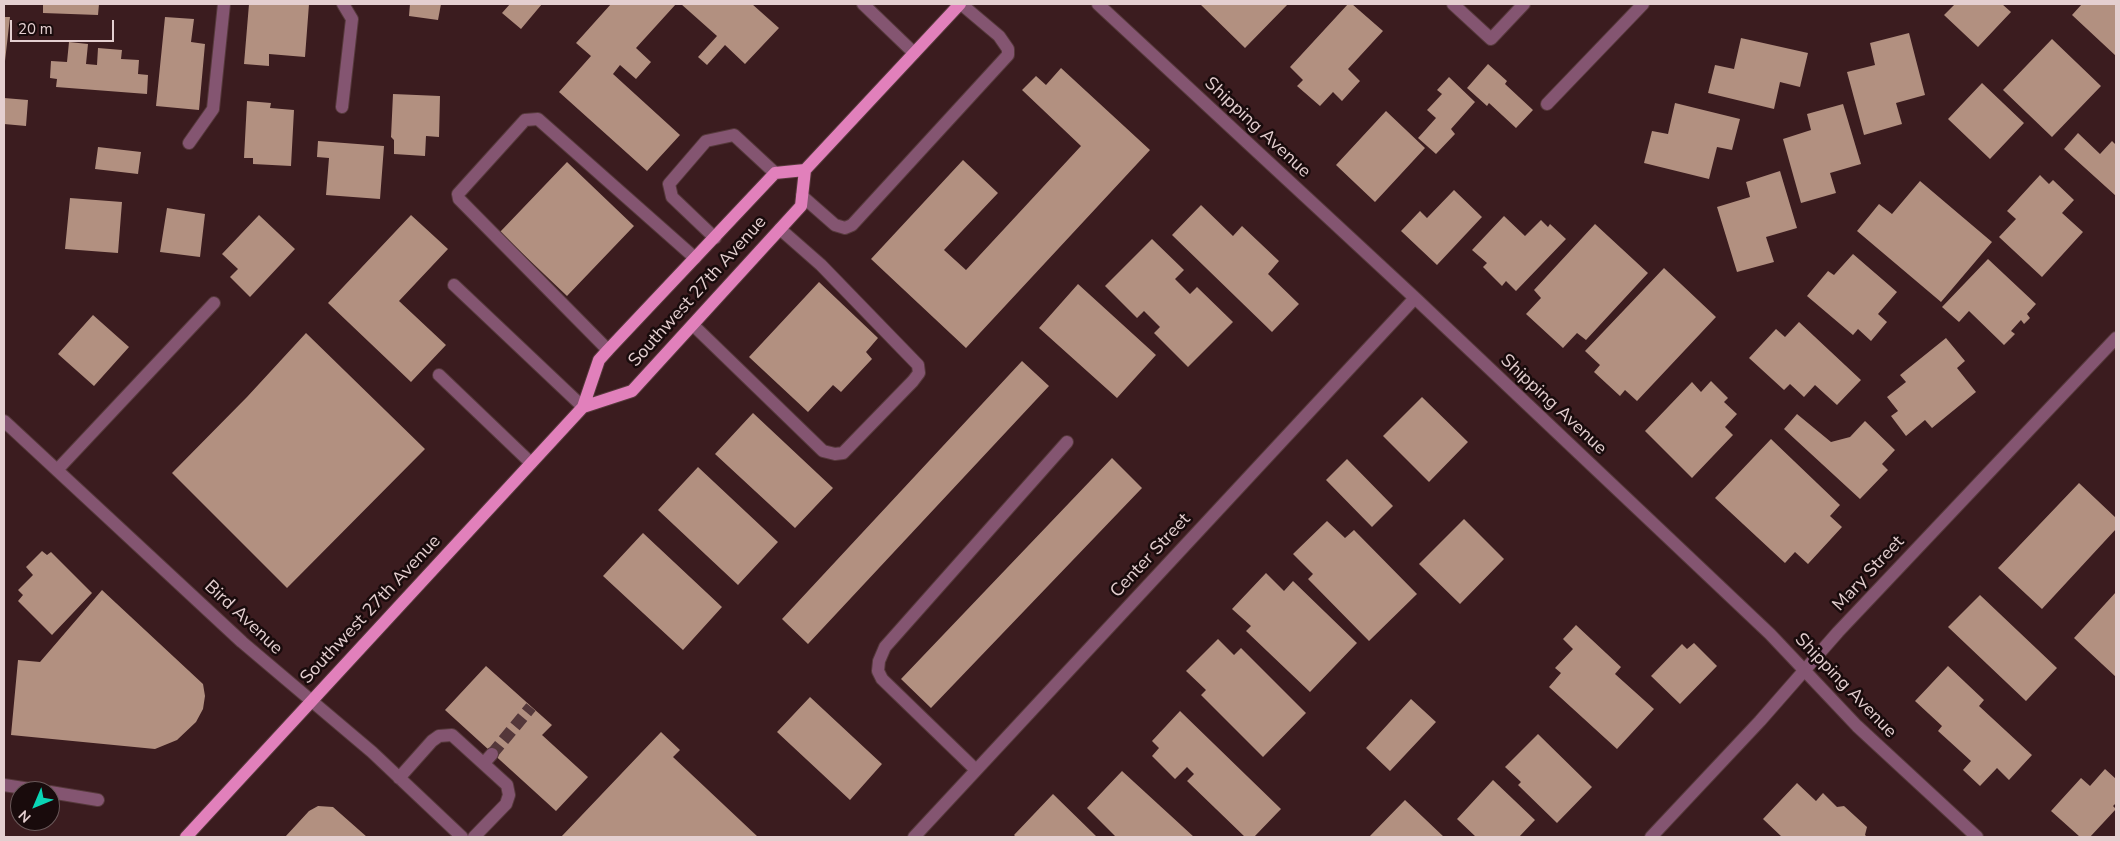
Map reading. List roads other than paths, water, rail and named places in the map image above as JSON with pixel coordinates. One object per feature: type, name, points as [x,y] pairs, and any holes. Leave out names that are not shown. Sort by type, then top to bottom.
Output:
[{"type":"main road","points":[[775,173],[806,170],[960,4]]},
{"type":"main road","name":"Southwest 27th Avenue","points":[[583,407],[632,391],[800,206],[806,170]]},
{"type":"main road","name":"Southwest 27th Avenue","points":[[186,837],[583,407],[599,360],[775,173]]},
{"type":"street","points":[[189,143],[213,109],[224,4]]},
{"type":"street","points":[[342,107],[352,19],[343,4]]},
{"type":"street","points":[[863,4],[914,53]]},
{"type":"street","points":[[802,196],[835,225],[844,228],[852,224],[1008,55],[1008,49],[999,36],[960,4]]},
{"type":"street","name":"Shipping Avenue","points":[[1098,4],[1415,298],[1770,634],[1857,726],[1977,837]]},
{"type":"street","points":[[1452,4],[1491,39],[1524,4]]},
{"type":"street","points":[[1547,104],[1643,4]]},
{"type":"street","points":[[608,350],[459,199],[458,194],[525,120],[538,118],[695,258]]},
{"type":"street","points":[[715,238],[672,196],[669,184],[706,141],[734,135],[775,173]]},
{"type":"street","points":[[692,325],[823,451],[843,453],[914,381],[919,373],[918,365],[826,270],[780,228]]},
{"type":"street","points":[[454,285],[583,407]]},
{"type":"street","name":"Center Street","points":[[914,837],[1415,298]]},
{"type":"street","points":[[57,470],[214,303]]},
{"type":"street","name":"Mary Street","points":[[1651,837],[1805,671],[1838,632],[2116,338]]},
{"type":"street","points":[[439,375],[532,463]]},
{"type":"street","name":"Bird Avenue","points":[[4,421],[242,642],[399,778],[462,837]]},
{"type":"street","points":[[976,770],[882,679],[878,671],[880,661],[885,647],[1067,442]]},
{"type":"street","points":[[399,778],[439,736],[452,735],[488,759],[507,785],[509,795],[506,804],[474,837]]},
{"type":"street","points":[[60,794],[98,800]]},
{"type":"tunnel","points":[[492,754],[531,707]]}]
